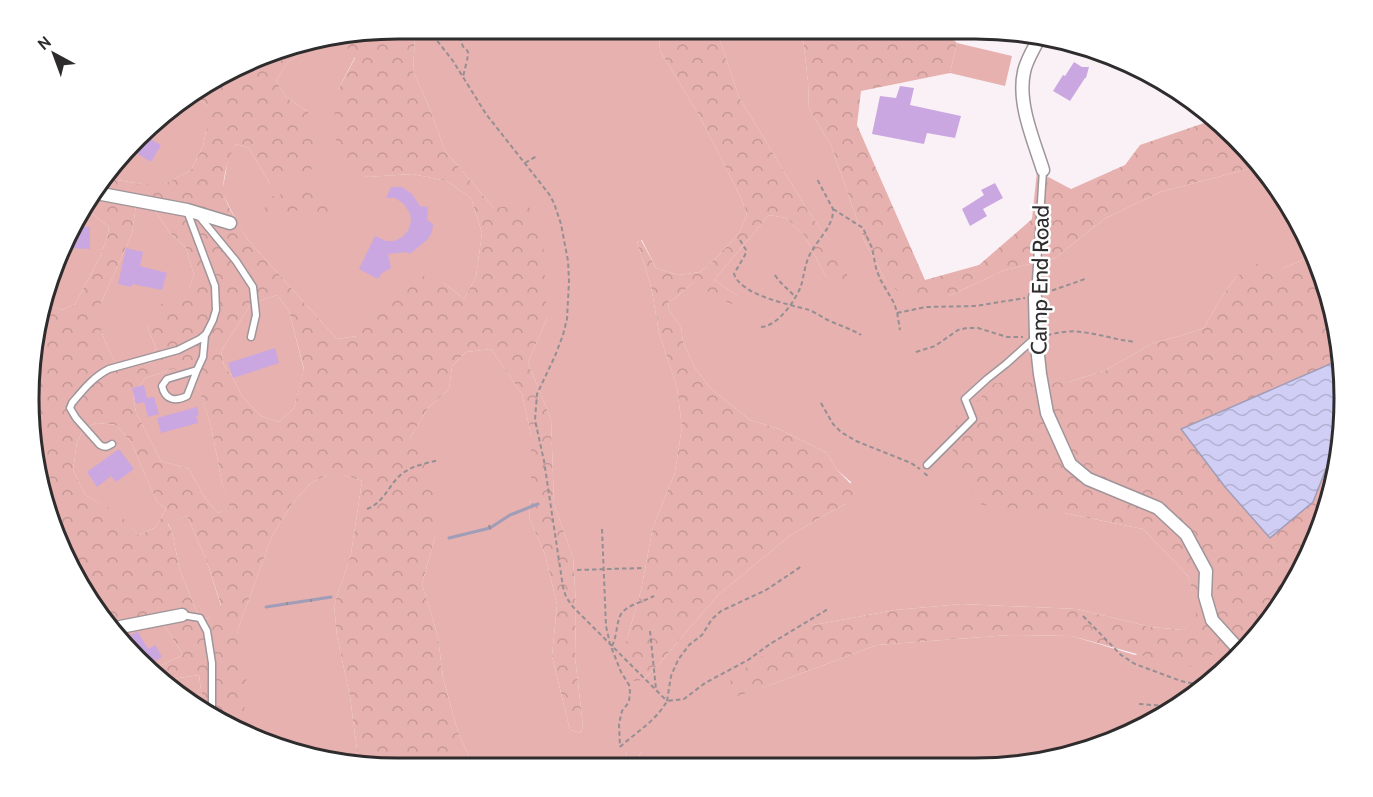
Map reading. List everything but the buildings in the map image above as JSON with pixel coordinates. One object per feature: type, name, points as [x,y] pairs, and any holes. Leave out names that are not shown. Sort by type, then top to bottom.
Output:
[{"type":"street","name":"Camp End Road","points":[[1037,45],[1024,69],[1021,90],[1043,170]]},
{"type":"street","points":[[103,194],[192,212],[230,223]]},
{"type":"street","name":"Camp End Road","points":[[1035,297],[1036,337],[1047,413],[1070,464],[1088,479],[1158,508],[1186,534],[1206,571],[1205,596],[1212,621],[1236,646]]},
{"type":"street","points":[[121,627],[182,615]]},
{"type":"lane","name":"Camp End Road","points":[[1035,297],[1043,170]]},
{"type":"lane","points":[[192,212],[215,286],[216,310],[206,334],[203,357],[187,396],[175,400],[170,400],[166,396],[162,386],[164,381],[197,370]]},
{"type":"lane","points":[[192,212],[236,261],[253,287],[256,315],[251,337]]},
{"type":"lane","points":[[112,444],[107,447],[99,445],[75,418],[70,408],[72,403],[99,373],[178,350],[206,334]]},
{"type":"lane","points":[[927,465],[973,419],[965,399],[1036,337]]},
{"type":"lane","points":[[182,615],[200,618],[207,631],[212,663],[212,705]]},
{"type":"path","points":[[436,39],[478,102],[554,202],[561,224],[568,261],[567,319],[555,356],[537,394],[535,420],[566,597],[573,607],[667,701]]},
{"type":"path","points":[[460,39],[468,52],[463,77]]},
{"type":"path","points":[[525,164],[537,156]]},
{"type":"path","points":[[817,179],[833,209],[863,228],[872,248],[880,279],[894,303],[900,330]]},
{"type":"path","points":[[760,327],[767,327],[776,322],[795,297],[809,256],[830,223],[833,209]]},
{"type":"path","points":[[740,240],[746,250],[734,274],[740,284],[771,300],[811,311],[861,335]]},
{"type":"path","points":[[775,275],[795,297]]},
{"type":"path","points":[[897,313],[926,307],[975,306],[1035,297],[1085,279]]},
{"type":"path","points":[[916,352],[935,346],[958,330],[967,328],[978,328],[1007,337],[1036,337],[1082,332],[1135,342]]},
{"type":"path","points":[[821,403],[841,432],[855,441],[911,463],[928,477]]},
{"type":"path","points":[[367,509],[379,502],[405,471],[439,460]]},
{"type":"path","points":[[489,525],[491,531]]},
{"type":"path","points":[[602,529],[606,626],[611,645],[630,691],[629,702],[622,711],[619,724],[620,747],[656,717],[667,701],[671,676],[678,660],[688,645],[702,635],[721,610],[766,590],[801,566]]},
{"type":"path","points":[[577,570],[642,568]]},
{"type":"path","points":[[611,645],[623,611],[654,596]]},
{"type":"path","points":[[667,701],[684,699],[705,683],[748,660],[828,609]]},
{"type":"path","points":[[1083,616],[1121,655],[1135,664],[1193,684]]},
{"type":"path","points":[[650,631],[656,689]]},
{"type":"path","points":[[1139,704],[1161,706]]},
{"type":"green space","points":[[415,39],[659,39],[660,51],[699,115],[747,214],[739,233],[700,272],[678,275],[656,268],[642,240],[637,242],[651,286],[659,332],[677,388],[682,427],[675,472],[653,527],[641,590],[626,642],[645,678],[718,595],[788,537],[846,504],[851,482],[837,470],[827,453],[779,429],[750,420],[710,388],[695,368],[683,342],[681,327],[669,310],[668,302],[676,298],[692,283],[739,297],[714,280],[769,215],[786,218],[805,236],[826,277],[829,240],[808,211],[739,97],[719,39],[803,39],[809,109],[831,145],[864,240],[886,281],[949,296],[1005,270],[1055,258],[1104,219],[1160,192],[1251,168],[1286,219],[1306,258],[1282,269],[1236,277],[1204,328],[1153,343],[1106,370],[1069,382],[995,384],[1064,513],[1143,529],[1189,577],[1197,615],[1184,630],[1151,627],[1077,609],[962,604],[895,610],[813,625],[735,696],[877,645],[1010,635],[1072,636],[1135,655],[1266,608],[1245,636],[1212,669],[1154,710],[1112,731],[1045,751],[975,758],[639,758],[641,751],[627,752],[624,758],[470,758],[458,732],[443,678],[438,637],[422,584],[435,537],[410,438],[428,408],[449,389],[452,366],[466,352],[491,349],[522,394],[531,435],[529,518],[545,554],[557,605],[552,656],[570,730],[581,733],[583,726],[575,657],[576,605],[573,557],[554,504],[551,419],[528,363],[547,318],[494,208],[445,151],[413,71]]},
{"type":"green space","points":[[415,39],[413,71],[445,151],[494,208],[528,204],[543,237],[547,318],[528,363],[551,419],[554,504],[573,557],[576,605],[575,657],[583,726],[581,733],[570,730],[552,656],[557,605],[545,554],[529,518],[531,435],[522,394],[491,349],[466,352],[452,366],[449,389],[428,408],[410,438],[432,476],[435,537],[422,584],[438,637],[443,678],[458,732],[470,758],[358,755],[350,697],[337,636],[334,605],[351,554],[362,481],[344,475],[327,475],[311,483],[292,504],[272,536],[238,629],[247,684],[243,723],[202,699],[199,675],[173,679],[158,667],[183,655],[166,628],[149,615],[116,620],[87,578],[58,514],[51,492],[42,445],[40,375],[51,306],[62,310],[75,304],[100,257],[109,227],[91,213],[113,180],[165,184],[191,170],[203,146],[207,126],[207,107],[201,99],[219,87],[261,66],[306,51],[288,62],[276,81],[286,97],[307,111],[317,128],[320,148],[310,173],[270,184],[249,148],[236,144],[227,166],[223,190],[230,208],[249,241],[337,339],[357,336],[362,317],[389,295],[424,276],[444,283],[464,299],[476,277],[482,233],[471,198],[447,181],[412,174],[367,177],[339,156],[333,125],[338,90],[355,58],[344,43]],"holes":[[[136,206],[153,208],[169,232],[186,248],[194,275],[189,288],[157,307],[147,326],[156,348],[152,362],[136,369],[117,365],[101,330],[101,303],[132,234]],[[277,295],[289,311],[304,369],[294,408],[279,422],[261,416],[242,396],[224,365],[221,351],[251,304]],[[173,369],[195,378],[211,426],[222,483],[230,507],[218,513],[205,498],[189,469],[161,461],[136,412],[133,396],[145,378]],[[97,423],[116,425],[131,442],[157,502],[166,509],[156,527],[139,535],[118,513],[85,495],[73,470],[77,442],[84,428]],[[187,516],[206,559],[221,605],[207,619],[197,612],[180,571],[172,532],[168,524]]]},
{"type":"green space","points":[[659,39],[719,39],[739,97],[808,211],[829,240],[847,274],[850,289],[841,289],[826,277],[805,236],[786,218],[769,215],[714,280],[739,297],[745,308],[729,303],[692,283],[676,298],[668,302],[669,310],[681,327],[683,342],[695,368],[710,388],[750,420],[779,429],[827,453],[837,470],[858,491],[846,504],[788,537],[718,595],[645,678],[632,681],[626,642],[641,590],[653,527],[675,472],[682,427],[677,388],[659,332],[651,286],[637,242],[641,240],[656,268],[678,275],[700,272],[739,233],[747,214],[699,115],[660,51]]},
{"type":"green space","points":[[803,39],[953,39],[957,43],[950,73],[861,91],[857,125],[925,280],[979,265],[1032,219],[1037,171],[1071,189],[1125,165],[1140,145],[1205,123],[1251,168],[1160,192],[1104,219],[1055,258],[1005,270],[949,296],[924,301],[901,294],[886,281],[864,240],[831,145],[809,109]]},
{"type":"green space","points":[[344,43],[355,57],[338,90],[366,177],[412,174],[447,181],[471,198],[482,233],[476,277],[464,299],[444,283],[357,336],[337,339],[249,241],[222,192],[229,155],[236,144],[249,148],[270,184],[307,111],[286,97],[276,81],[288,62],[306,51]]},
{"type":"green space","points":[[957,43],[1012,56],[1005,86],[950,73]]},
{"type":"green space","points":[[201,99],[207,107],[207,126],[203,146],[191,170],[165,184],[142,184],[113,179],[128,161],[161,128]]},
{"type":"green space","points":[[298,190],[348,207],[333,222],[307,209],[260,216],[271,197]]},
{"type":"green space","points":[[136,205],[153,208],[169,232],[186,248],[194,275],[189,288],[147,326],[156,348],[152,362],[136,370],[117,365],[107,347],[101,330],[101,303],[132,234]]},
{"type":"green space","points":[[91,213],[109,227],[107,238],[100,257],[75,304],[62,310],[51,305],[66,261]]},
{"type":"green space","points":[[1306,258],[1322,305],[1333,375],[1331,445],[1322,492],[1297,558],[1262,614],[1223,649],[1187,668],[1072,636],[1010,635],[877,645],[735,697],[729,682],[750,664],[813,625],[895,610],[962,604],[1077,609],[1151,627],[1184,630],[1196,615],[1189,577],[1143,529],[1064,513],[982,505],[959,476],[949,435],[966,412],[995,383],[1069,382],[1106,370],[1153,343],[1204,328],[1236,277],[1258,263],[1282,269]]},
{"type":"green space","points":[[277,295],[289,311],[304,370],[294,408],[279,422],[261,416],[242,396],[224,365],[221,351],[251,304]]},
{"type":"green space","points":[[173,369],[195,377],[211,426],[222,483],[231,507],[218,513],[205,498],[189,469],[161,461],[136,412],[133,396],[145,378]]},
{"type":"green space","points":[[97,423],[116,425],[131,442],[157,502],[166,509],[156,527],[139,535],[117,513],[85,495],[73,470],[77,442],[84,428]]},
{"type":"green space","points":[[327,475],[344,475],[362,481],[351,554],[334,605],[337,636],[350,697],[358,755],[305,746],[243,723],[238,629],[272,536],[292,504],[311,483]]},
{"type":"green space","points":[[187,516],[206,559],[221,606],[207,619],[197,612],[180,571],[168,523]]},
{"type":"green space","points":[[149,615],[166,628],[183,655],[158,667],[116,620]]},
{"type":"green space","points":[[199,675],[202,699],[180,684],[173,679]]},
{"type":"green space","points":[[634,745],[641,751],[639,758],[624,758]]},
{"type":"green space","points":[[1038,752],[992,757],[993,757]]},
{"type":"water","points":[[1332,363],[1333,422],[1328,465],[1313,502],[1270,538],[1225,487],[1181,429]]},
{"type":"waterway","points":[[449,538],[490,528],[510,515],[538,504]]},
{"type":"waterway","points":[[266,607],[331,597]]}]
